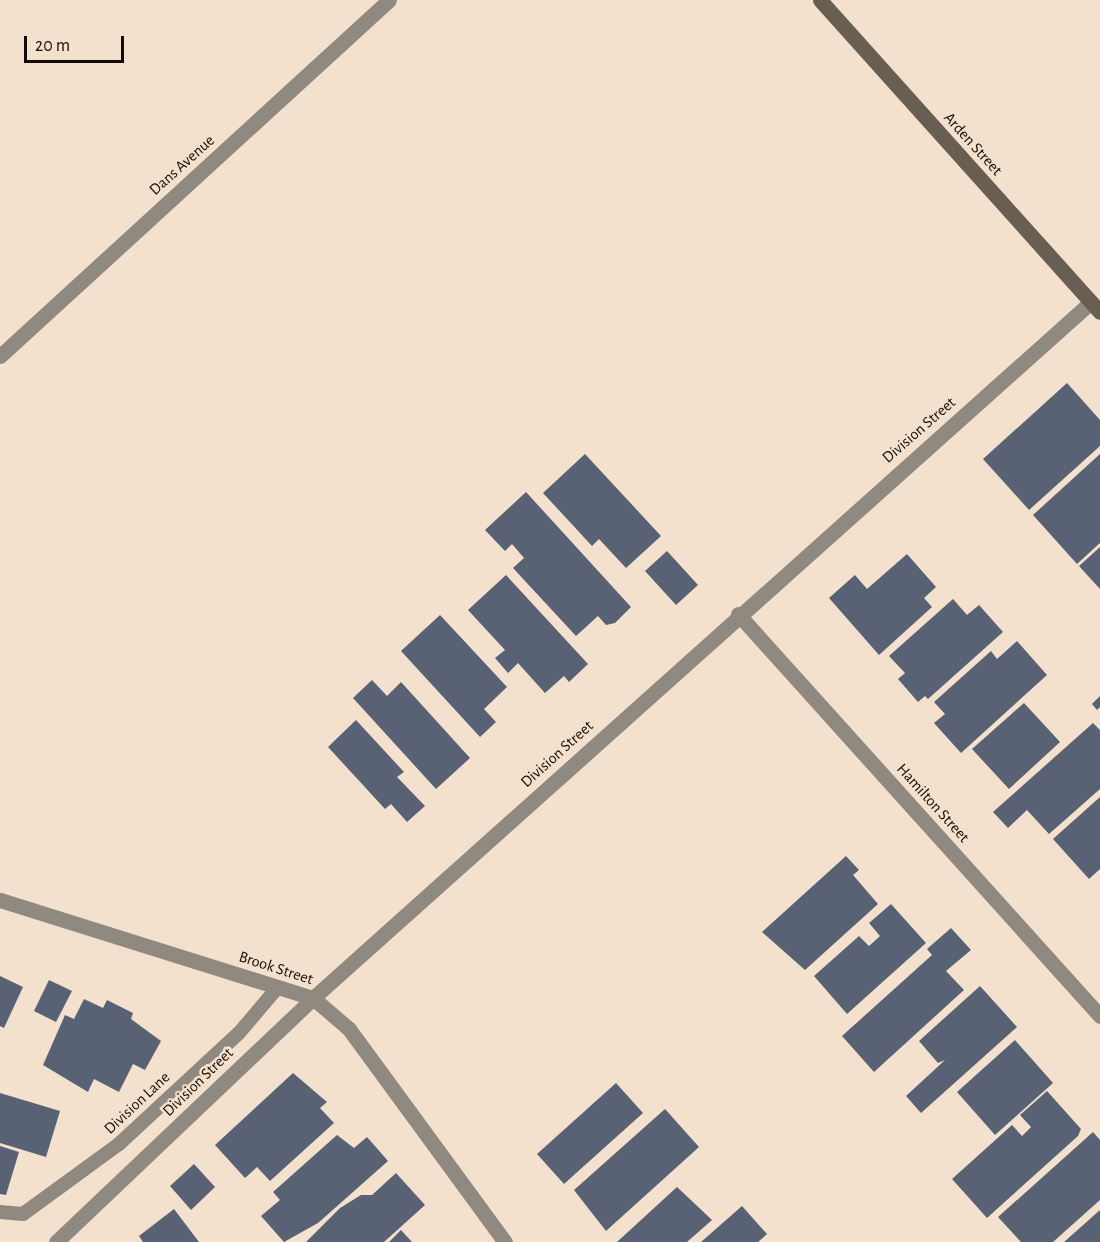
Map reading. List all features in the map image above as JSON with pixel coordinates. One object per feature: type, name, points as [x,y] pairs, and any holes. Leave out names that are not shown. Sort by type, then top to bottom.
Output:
[{"type":"main road","name":"Arden Street","points":[[820,0],[1096,307]]},
{"type":"street","name":"Dans Avenue","points":[[0,356],[389,0]]},
{"type":"street","name":"Division Street","points":[[56,1242],[314,998],[738,614],[1096,307]]},
{"type":"street","name":"Hamilton Street","points":[[738,614],[1100,1016]]},
{"type":"street","name":"Brook Street","points":[[0,900],[314,998],[350,1029],[505,1242]]},
{"type":"lane","name":"Division Lane","points":[[0,1212],[23,1214],[119,1143],[239,1033],[278,987]]},
{"type":"building","points":[[1067,383],[1100,420],[1100,446],[1029,510],[983,459]]},
{"type":"building","points":[[585,454],[661,536],[626,568],[599,539],[592,546],[543,493]]},
{"type":"building","points":[[1100,454],[1100,543],[1077,564],[1033,515]]},
{"type":"building","points":[[526,492],[631,607],[615,623],[606,625],[598,616],[576,636],[513,568],[524,558],[512,544],[505,551],[485,530]]},
{"type":"building","points":[[1100,547],[1100,589],[1079,566]]},
{"type":"building","points":[[667,551],[698,585],[676,605],[645,571]]},
{"type":"building","points":[[907,554],[936,587],[924,598],[932,607],[879,655],[829,598],[855,575],[867,589]]},
{"type":"building","points":[[506,575],[588,664],[569,682],[564,676],[545,693],[518,663],[508,673],[495,658],[505,650],[468,610]]},
{"type":"building","points":[[953,599],[967,615],[979,605],[1003,632],[928,699],[925,696],[918,702],[898,679],[905,673],[889,656]]},
{"type":"building","points":[[440,615],[507,687],[484,709],[496,722],[480,737],[401,651]]},
{"type":"building","points":[[1017,641],[1047,675],[961,753],[934,723],[945,714],[934,702],[991,651],[997,659]]},
{"type":"building","points":[[372,680],[387,696],[401,682],[470,758],[436,789],[353,698]]},
{"type":"building","points":[[1100,696],[1100,707],[1097,710],[1092,704]]},
{"type":"building","points":[[1024,703],[1060,742],[1009,789],[972,749]]},
{"type":"building","points":[[356,720],[404,772],[397,777],[425,806],[407,822],[391,804],[385,809],[328,747]]},
{"type":"building","points":[[1093,723],[1100,730],[1100,789],[1049,834],[1027,810],[1008,828],[993,812]]},
{"type":"building","points":[[1100,797],[1100,869],[1089,879],[1053,839]]},
{"type":"building","points":[[846,856],[859,870],[853,875],[878,904],[805,970],[762,932]]},
{"type":"building","points":[[891,904],[926,943],[847,1014],[814,976],[859,936],[869,946],[880,936],[869,923]]},
{"type":"building","points":[[951,928],[971,950],[946,971],[964,990],[874,1072],[842,1036],[932,955],[927,949]]},
{"type":"building","points":[[0,976],[23,987],[4,1028],[0,1026]]},
{"type":"building","points":[[49,980],[72,991],[56,1022],[34,1011]]},
{"type":"building","points":[[980,986],[1017,1027],[921,1113],[906,1096],[945,1060],[938,1063],[919,1041]]},
{"type":"building","points":[[84,999],[103,1008],[107,1000],[133,1013],[131,1019],[161,1041],[145,1070],[133,1064],[119,1092],[94,1079],[88,1092],[43,1065],[65,1015],[74,1019]]},
{"type":"building","points":[[1015,1040],[1053,1083],[995,1135],[957,1092]]},
{"type":"building","points":[[293,1073],[327,1102],[320,1108],[334,1123],[270,1181],[257,1167],[245,1178],[215,1145]]},
{"type":"building","points":[[616,1083],[643,1113],[564,1184],[537,1154]]},
{"type":"building","points":[[1047,1091],[1081,1129],[1078,1136],[987,1218],[952,1179],[1012,1125],[1022,1136],[1031,1127],[1020,1115]]},
{"type":"building","points":[[0,1093],[60,1111],[46,1157],[0,1143]]},
{"type":"building","points":[[665,1109],[699,1147],[606,1231],[574,1190]]},
{"type":"building","points":[[1093,1132],[1100,1140],[1100,1200],[1053,1242],[1021,1242],[998,1217]]},
{"type":"building","points":[[337,1135],[354,1148],[367,1137],[388,1161],[318,1223],[284,1242],[261,1216],[280,1200],[273,1192]]},
{"type":"building","points":[[0,1146],[19,1152],[6,1195],[0,1194]]},
{"type":"building","points":[[194,1164],[215,1187],[191,1210],[170,1186]]},
{"type":"building","points":[[396,1173],[425,1205],[384,1242],[306,1242],[340,1208],[361,1195],[372,1195]]},
{"type":"building","points":[[677,1187],[712,1220],[687,1242],[617,1242]]},
{"type":"building","points":[[742,1206],[767,1234],[758,1242],[701,1242]]},
{"type":"building","points":[[174,1209],[199,1242],[143,1242],[139,1236]]},
{"type":"building","points":[[1100,1210],[1100,1242],[1064,1242]]},
{"type":"building","points":[[401,1230],[412,1242],[389,1242]]}]
